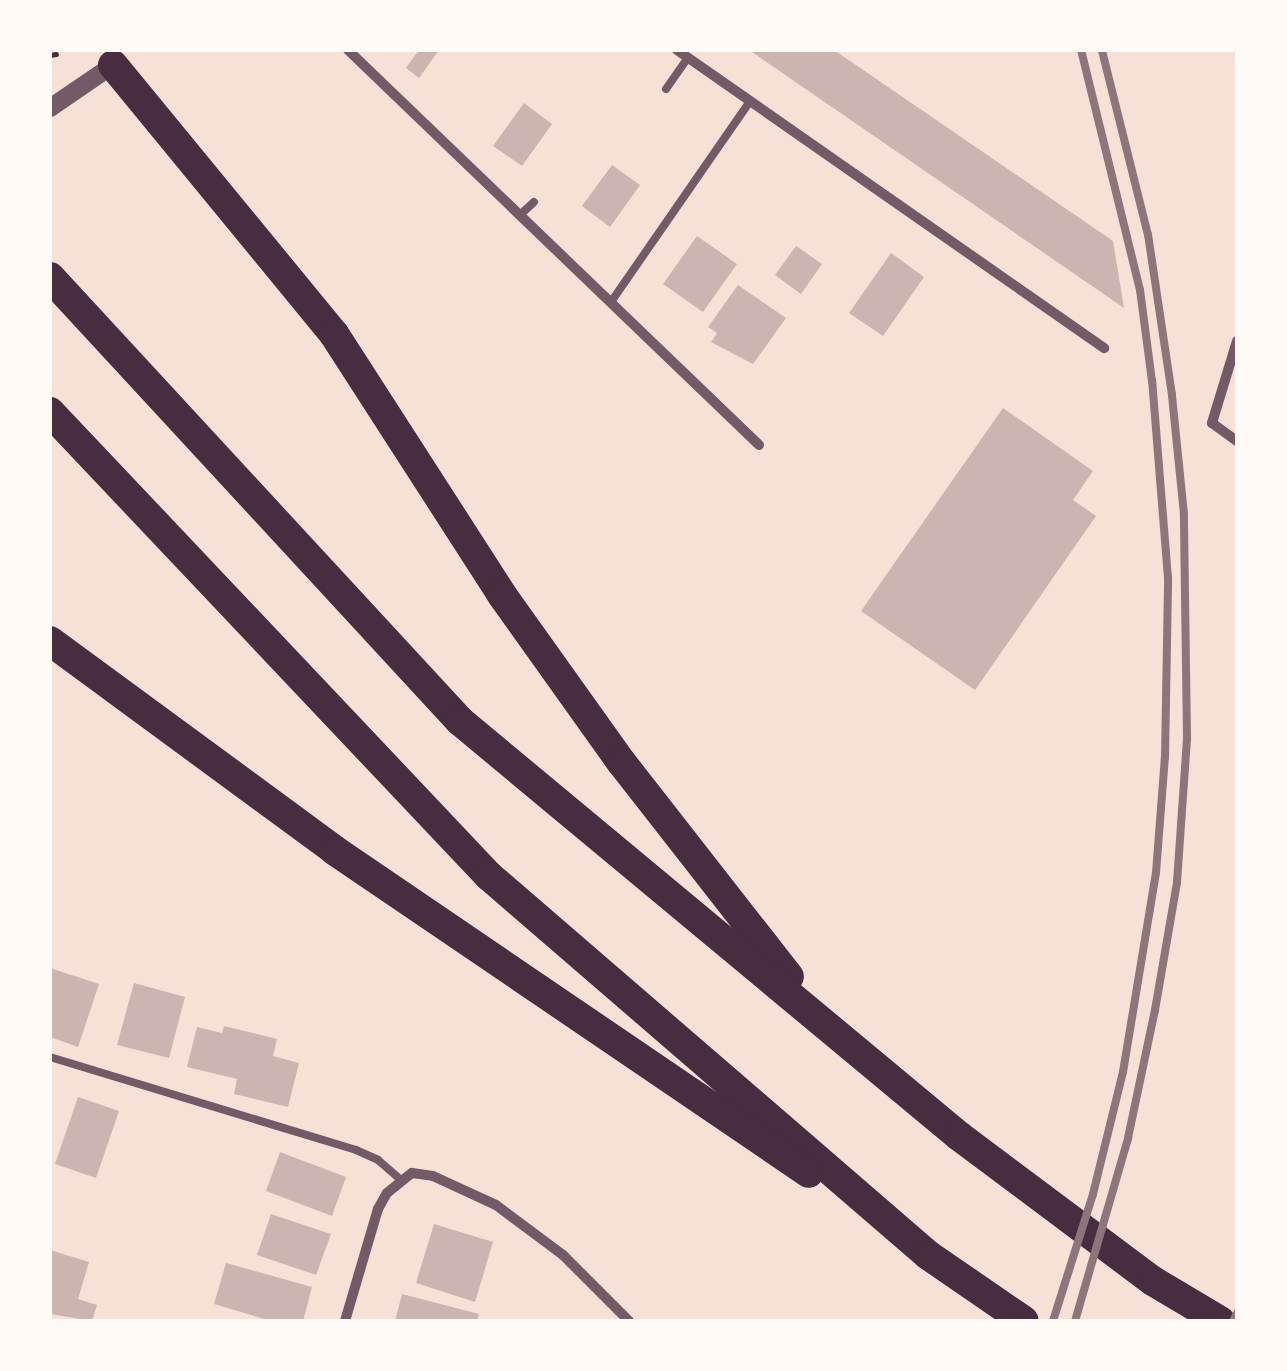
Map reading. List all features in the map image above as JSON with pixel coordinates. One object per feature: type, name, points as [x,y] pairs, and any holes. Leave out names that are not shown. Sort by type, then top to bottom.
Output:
[{"type":"highway","points":[[118,62],[334,334],[545,656],[622,763],[825,1023]]},
{"type":"highway","points":[[50,277],[460,721],[959,1136],[1153,1281],[1220,1321]]},
{"type":"highway","points":[[50,412],[489,876],[928,1255]]},
{"type":"highway","points":[[50,641],[334,850],[1024,1321]]},
{"type":"street","points":[[348,50],[759,444]]},
{"type":"street","points":[[678,50],[1104,348]]},
{"type":"street","points":[[50,108],[118,62]]},
{"type":"street","points":[[1237,341],[1212,423],[1237,441]]},
{"type":"street","points":[[345,1321],[378,1209],[400,1179],[423,1173],[496,1205],[563,1255],[629,1321]]},
{"type":"lane","points":[[666,88],[688,58]]},
{"type":"lane","points":[[611,302],[750,101]]},
{"type":"lane","points":[[520,216],[534,202]]},
{"type":"lane","points":[[50,1057],[356,1150],[378,1160],[400,1179]]},
{"type":"building","points":[[419,50],[439,50],[419,78],[406,68]]},
{"type":"building","points":[[749,50],[834,50],[1113,241],[1124,308]]},
{"type":"building","points":[[524,103],[552,124],[522,166],[493,146]]},
{"type":"building","points":[[612,165],[640,185],[610,227],[582,206]]},
{"type":"building","points":[[697,236],[737,264],[703,312],[663,284]]},
{"type":"building","points":[[796,246],[822,264],[801,294],[775,275]]},
{"type":"building","points":[[891,253],[924,277],[883,336],[849,313]]},
{"type":"building","points":[[738,285],[786,318],[753,364],[711,342],[717,333],[708,327]]},
{"type":"building","points":[[1003,408],[1093,471],[1073,500],[1096,516],[975,690],[861,611]]},
{"type":"building","points":[[50,968],[99,984],[78,1047],[50,1037]]},
{"type":"building","points":[[134,983],[185,997],[169,1058],[117,1045]]},
{"type":"building","points":[[224,1026],[277,1039],[273,1056],[299,1063],[288,1107],[234,1094],[237,1079],[187,1067],[197,1027],[222,1033]]},
{"type":"building","points":[[78,1097],[119,1111],[96,1178],[55,1164]]},
{"type":"building","points":[[280,1152],[346,1177],[332,1216],[266,1191]]},
{"type":"building","points":[[271,1214],[331,1234],[316,1275],[257,1255]]},
{"type":"building","points":[[434,1224],[493,1242],[475,1302],[416,1283]]},
{"type":"building","points":[[50,1250],[89,1262],[78,1299],[97,1305],[92,1321],[50,1314]]},
{"type":"building","points":[[226,1263],[312,1287],[303,1321],[271,1321],[214,1304]]},
{"type":"building","points":[[402,1294],[479,1314],[477,1321],[395,1321]]},
{"type":"railway","points":[[1053,1321],[1093,1194],[1123,1072],[1156,873],[1165,757],[1168,578],[1152,381],[1140,290],[1081,50]]},
{"type":"railway","points":[[1075,1321],[1128,1138],[1155,1010],[1177,882],[1187,738],[1184,514],[1172,395],[1148,235],[1102,50]]},
{"type":"railway","points":[[1233,1321],[1237,1313]]}]
